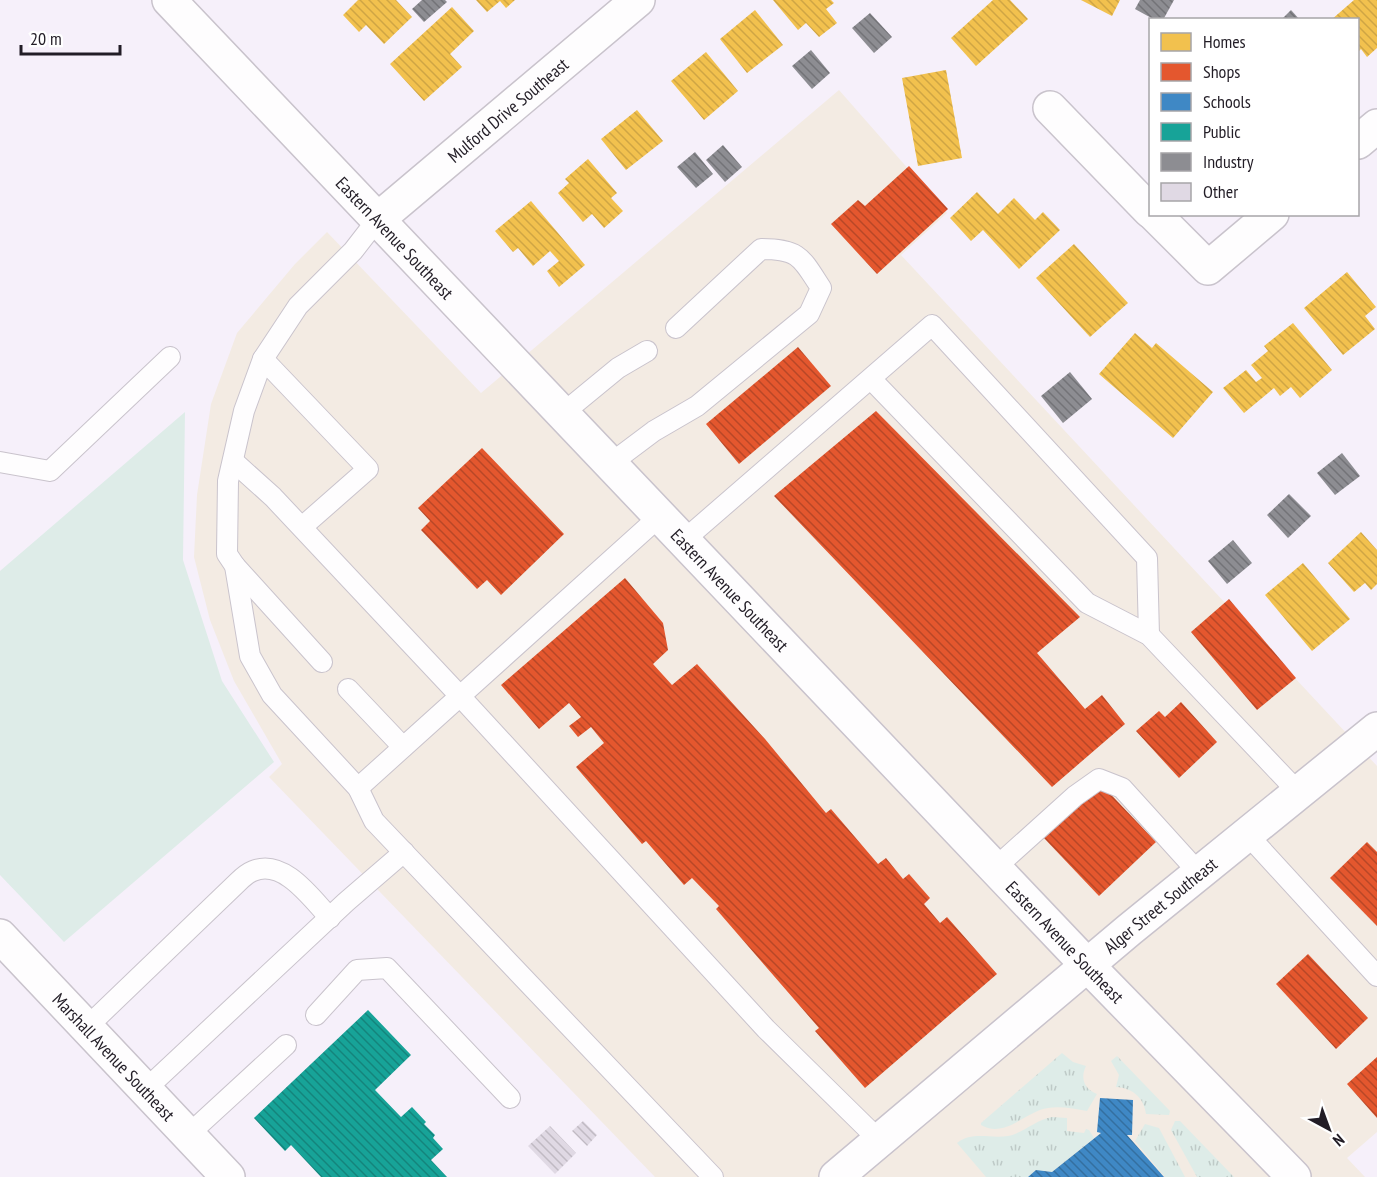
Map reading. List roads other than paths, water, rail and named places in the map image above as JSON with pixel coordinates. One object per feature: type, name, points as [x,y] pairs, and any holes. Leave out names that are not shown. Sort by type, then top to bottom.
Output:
[{"type":"street","name":"Eastern Avenue Southeast","points":[[169,0],[1087,965],[1294,1177]]},
{"type":"street","name":"Mulford Drive Southeast","points":[[377,220],[638,0]]},
{"type":"street","points":[[1050,108],[1149,210]]},
{"type":"street","points":[[1359,141],[1377,126]]},
{"type":"street","points":[[1156,216],[1208,268],[1270,216]]},
{"type":"street","name":"Alger Street Southeast","points":[[836,1177],[1246,833],[1377,729]]},
{"type":"street","name":"Marshall Avenue Southeast","points":[[0,936],[228,1177]]},
{"type":"lane","points":[[322,662],[235,567],[227,554],[228,481],[244,411],[264,359],[298,306],[353,251],[377,220]]},
{"type":"lane","points":[[610,464],[654,431],[697,406],[809,314],[821,288],[806,264],[787,249],[761,249],[676,328]]},
{"type":"lane","points":[[683,541],[932,325],[1147,558],[1149,635]]},
{"type":"lane","points":[[562,414],[618,368],[647,351]]},
{"type":"lane","points":[[0,462],[50,471],[170,357]]},
{"type":"lane","points":[[264,359],[368,469],[302,527]]},
{"type":"lane","points":[[871,379],[1087,603],[1149,635],[1298,792]]},
{"type":"lane","points":[[233,461],[302,527],[758,1020],[879,1140]]},
{"type":"lane","points":[[358,788],[660,516]]},
{"type":"lane","points":[[235,567],[250,656],[272,695],[358,788],[374,821],[713,1177]]},
{"type":"lane","points":[[348,689],[403,747]]},
{"type":"lane","points":[[995,868],[1075,796],[1099,779],[1122,788],[1199,873]]},
{"type":"lane","points":[[1246,833],[1377,976]]},
{"type":"lane","points":[[145,1090],[404,852]]},
{"type":"lane","points":[[86,1028],[238,882],[254,871],[270,868],[293,879],[330,918]]},
{"type":"lane","points":[[316,1015],[357,970],[387,968],[510,1098]]},
{"type":"lane","points":[[188,1135],[286,1045]]}]
